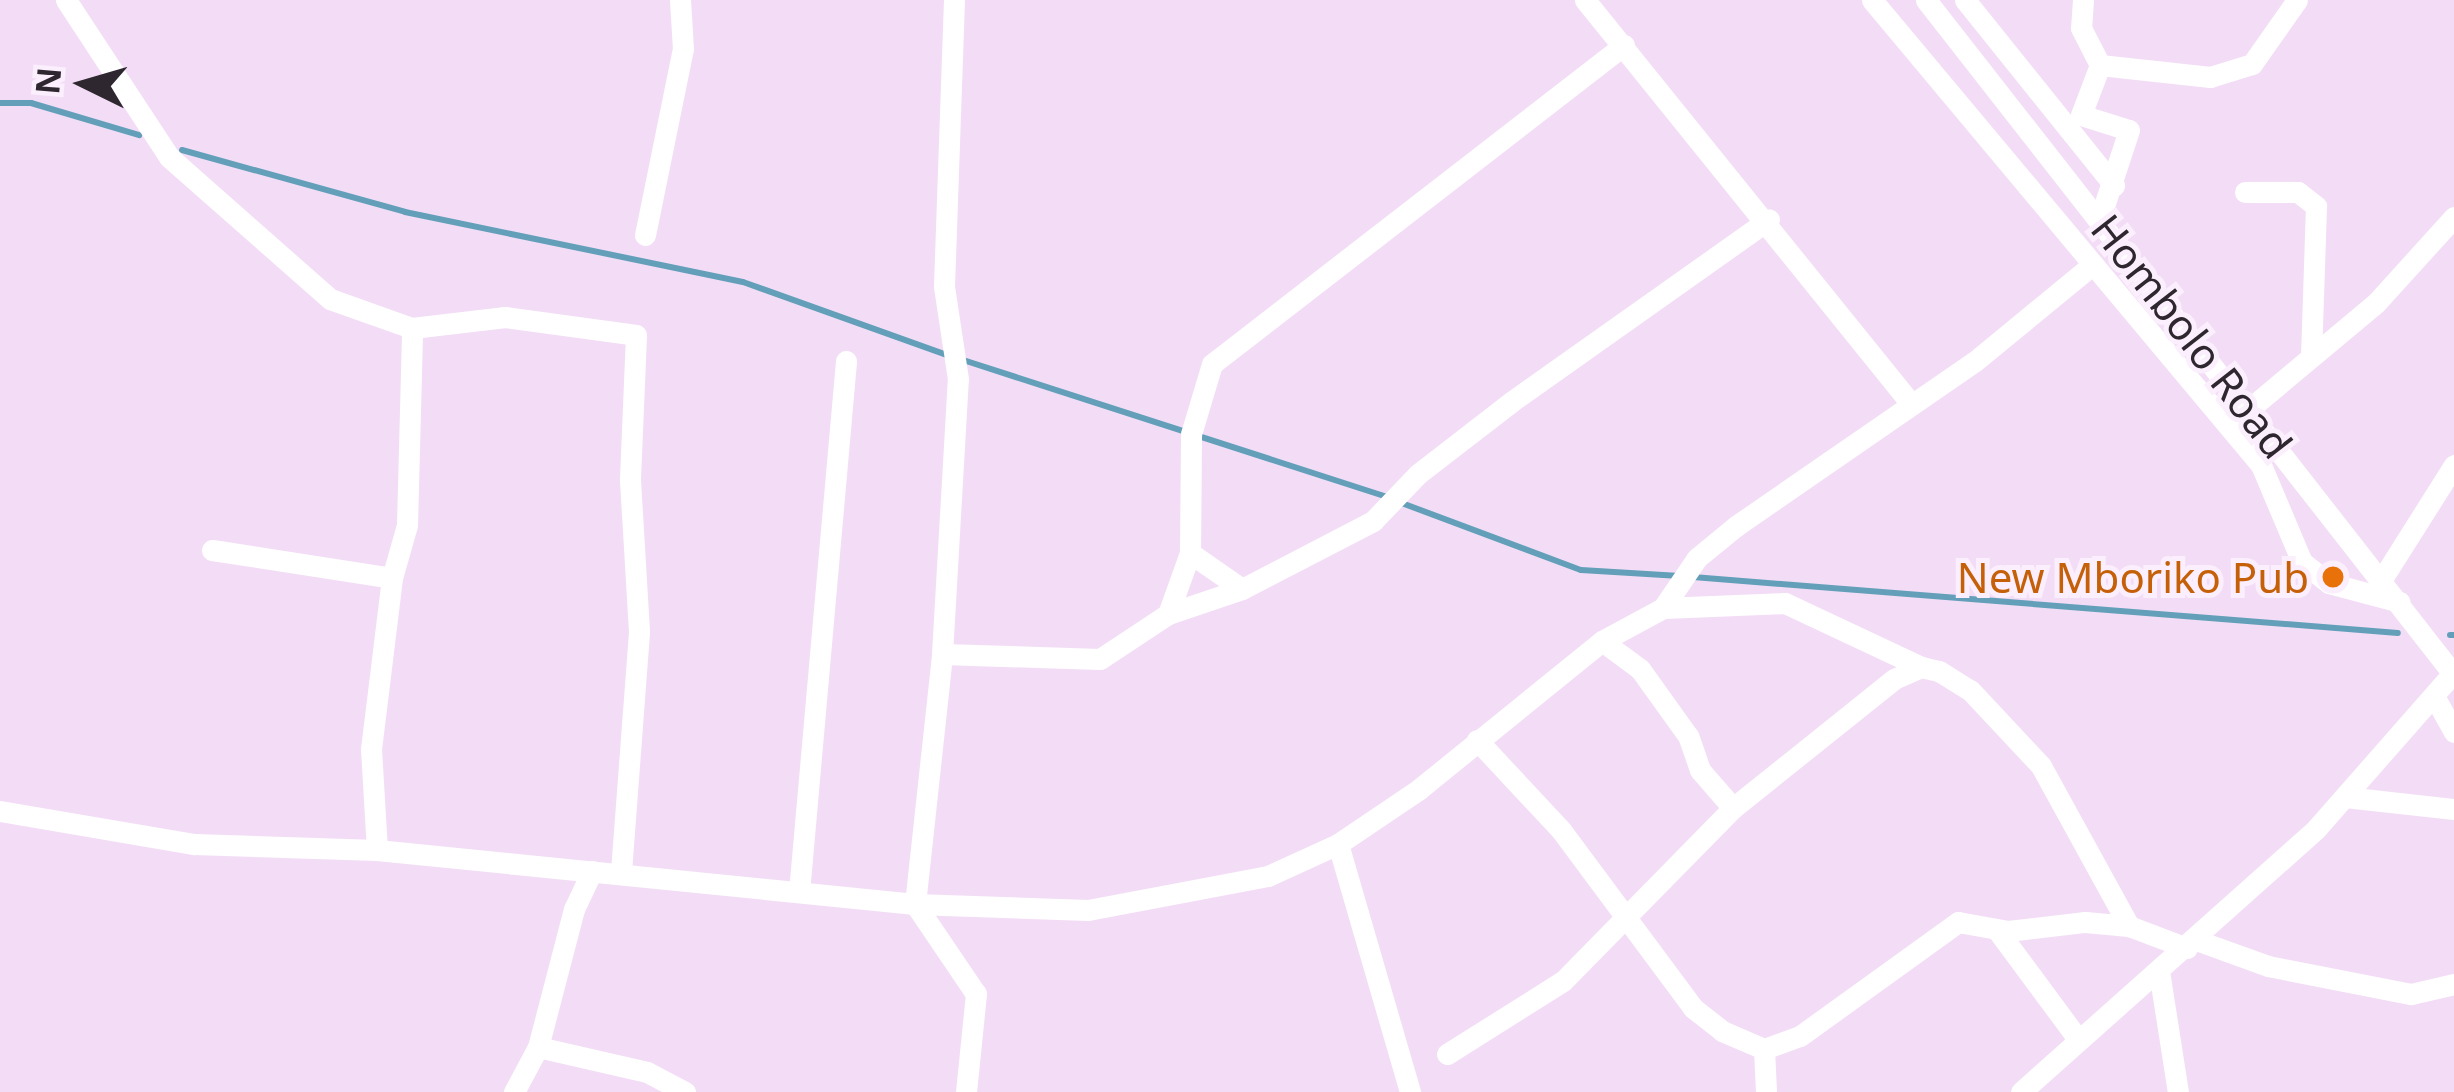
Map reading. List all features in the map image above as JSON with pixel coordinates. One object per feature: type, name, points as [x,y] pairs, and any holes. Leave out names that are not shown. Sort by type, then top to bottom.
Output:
[{"type":"street","points":[[66,0],[170,157],[330,299],[412,328],[506,316],[636,334],[630,480],[639,632],[621,874]]},
{"type":"street","points":[[645,236],[683,49],[680,0]]},
{"type":"street","points":[[954,0],[944,286],[958,379],[942,654],[915,904],[976,994],[966,1092]]},
{"type":"street","points":[[1585,0],[1769,219],[1908,400]]},
{"type":"street","points":[[1872,0],[1987,129],[2091,266],[2261,465],[2302,562],[2330,584],[2400,602]]},
{"type":"street","name":"Hombolo Road","points":[[1926,0],[2453,674]]},
{"type":"street","points":[[1965,0],[2114,184]]},
{"type":"street","points":[[2083,0],[2081,28],[2100,65],[2081,115],[2129,130],[2100,218]]},
{"type":"street","points":[[2100,65],[2210,77],[2231,71],[2252,64],[2297,0]]},
{"type":"street","points":[[1168,614],[1190,553],[1191,434],[1212,364],[1624,45]]},
{"type":"street","points":[[2245,192],[2298,192],[2316,206],[2311,357]]},
{"type":"street","points":[[2248,410],[2396,283],[2454,218]]},
{"type":"street","points":[[942,654],[1100,658],[1168,614],[1242,589],[1373,521],[1418,474],[1769,219]]},
{"type":"street","points":[[0,811],[194,844],[376,850],[915,904],[1109,907],[1268,876],[1338,844],[1602,641],[1663,608],[1697,558],[1908,400],[1974,362],[2091,266]]},
{"type":"street","points":[[376,850],[371,749],[392,578],[407,525],[412,328]]},
{"type":"street","points":[[799,892],[846,361]]},
{"type":"street","points":[[2382,579],[2454,465]]},
{"type":"street","points":[[212,550],[392,578]]},
{"type":"street","points":[[1190,553],[1242,589]]},
{"type":"street","points":[[1663,608],[1785,603],[1970,690],[2041,766],[2129,926]]},
{"type":"street","points":[[1602,641],[1640,669],[1688,736],[1700,770],[1733,808]]},
{"type":"street","points":[[1447,1054],[1563,981],[1623,911],[1733,808],[1894,679],[1921,667]]},
{"type":"street","points":[[2021,1092],[2192,944],[2345,797],[2453,674]]},
{"type":"street","points":[[2434,696],[2454,733]]},
{"type":"street","points":[[1477,740],[1623,911],[1693,1007],[1721,1031],[1764,1049],[1800,1036],[1958,922],[1998,931],[2129,926],[2268,966],[2411,994],[2454,984]]},
{"type":"street","points":[[2345,797],[2454,809]]},
{"type":"street","points":[[1338,844],[1410,1092]]},
{"type":"street","points":[[514,1092],[538,1047],[574,909],[592,871]]},
{"type":"street","points":[[1998,931],[2078,1039]]},
{"type":"street","points":[[2159,971],[2178,1092]]},
{"type":"street","points":[[538,1047],[647,1072],[686,1092]]},
{"type":"street","points":[[1764,1049],[1766,1092]]},
{"type":"waterway","points":[[0,103],[31,103],[139,135]]},
{"type":"waterway","points":[[182,150],[405,212],[743,282],[947,355]]},
{"type":"waterway","points":[[960,359],[1387,497]]},
{"type":"waterway","points":[[1399,502],[1581,570],[1680,576]]},
{"type":"waterway","points":[[1693,577],[2398,633]]},
{"type":"place","name":"New Mboriko Pub","points":[[2333,577]]}]
